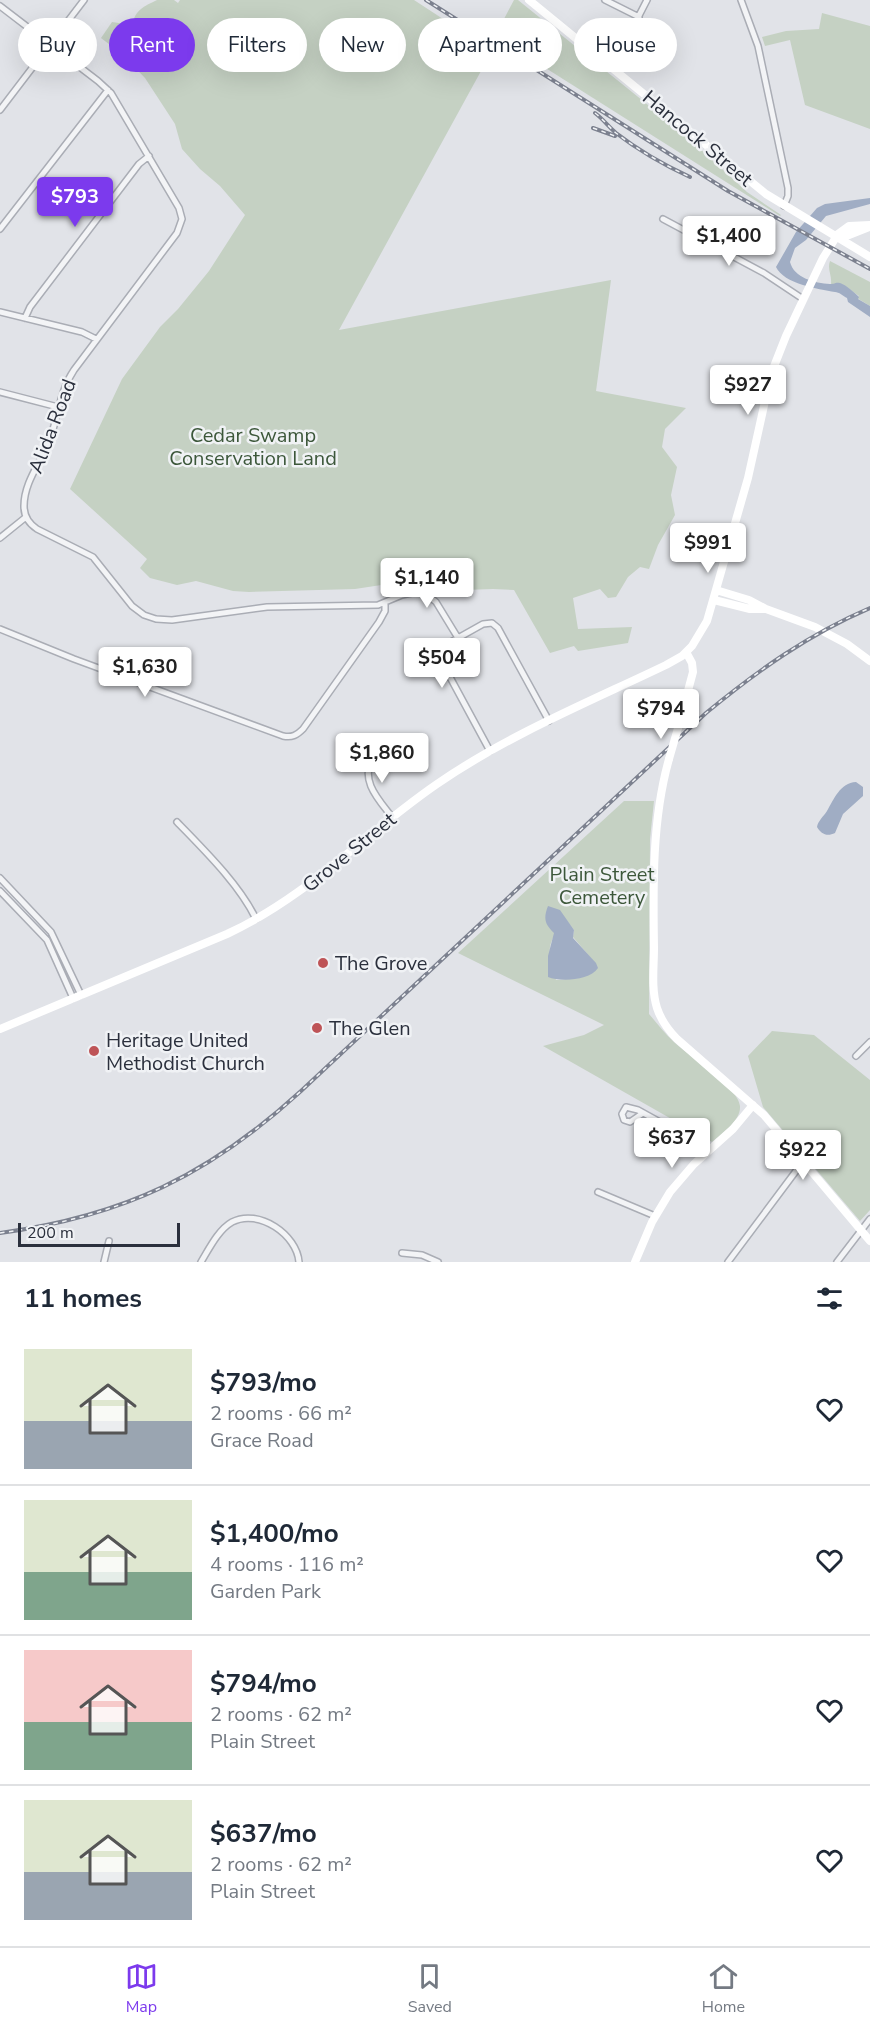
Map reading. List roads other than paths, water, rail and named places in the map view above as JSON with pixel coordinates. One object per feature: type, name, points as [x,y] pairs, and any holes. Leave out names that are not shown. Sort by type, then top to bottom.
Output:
[{"type":"main road","name":"Hancock Street","points":[[529,0],[574,37]]},
{"type":"main road","name":"Hancock Street","points":[[617,72],[755,185],[784,206],[836,237]]},
{"type":"main road","points":[[836,237],[849,236],[870,226]]},
{"type":"main road","points":[[836,237],[782,343],[771,374],[748,478],[714,600],[705,626],[686,652],[692,663],[693,672],[669,759],[660,802],[654,918],[656,1004],[662,1020],[672,1034],[753,1105],[870,1241]]},
{"type":"main road","points":[[836,237],[870,257]]},
{"type":"main road","points":[[716,590],[749,600],[766,609],[815,627],[842,640],[870,660]]},
{"type":"main road","points":[[714,600],[750,609],[766,609]]},
{"type":"main road","name":"Grove Street","points":[[0,1029],[256,920],[312,884],[392,817],[446,778],[490,751],[549,720],[666,665],[686,652]]},
{"type":"main road","points":[[635,1262],[655,1216],[673,1188],[694,1164],[734,1129],[753,1105]]},
{"type":"street","points":[[70,18],[84,0]]},
{"type":"street","points":[[605,0],[639,17],[647,0]]},
{"type":"street","points":[[741,0],[756,39],[778,132],[788,188],[784,206]]},
{"type":"street","name":"Alida Road","points":[[0,6],[18,20]]},
{"type":"street","points":[[0,110],[29,72]]},
{"type":"street","name":"Alida Road","points":[[26,518],[25,495],[50,440],[58,407],[68,380],[181,225],[179,208],[116,99],[85,72]]},
{"type":"street","points":[[0,229],[108,90]]},
{"type":"street","points":[[25,318],[30,307],[139,164],[149,156]]},
{"type":"street","points":[[663,219],[764,273],[803,299]]},
{"type":"street","points":[[0,312],[82,332],[96,339]]},
{"type":"street","points":[[0,392],[58,407]]},
{"type":"street","points":[[0,538],[26,518],[34,527],[93,557],[132,606],[144,615],[156,619],[172,620],[260,608],[385,604],[410,593],[426,594],[436,602],[458,638]]},
{"type":"street","points":[[0,628],[74,659],[290,737],[297,735],[303,729],[382,618],[385,604]]},
{"type":"street","points":[[490,751],[438,658],[440,649],[485,623],[490,622],[496,626],[549,720]]},
{"type":"street","points":[[392,817],[373,791],[368,775],[370,763],[376,754],[384,748],[393,747]]},
{"type":"street","points":[[177,822],[218,866],[248,905],[256,920]]},
{"type":"street","points":[[0,878],[54,936],[77,997]]},
{"type":"street","points":[[0,891],[47,940],[77,997]]},
{"type":"street","points":[[16,908],[22,902]]},
{"type":"street","points":[[856,1056],[870,1042]]},
{"type":"street","points":[[643,1113],[633,1121],[627,1121],[622,1116],[624,1108],[630,1106],[643,1113],[698,1143],[707,1152]]},
{"type":"street","points":[[731,1261],[804,1163]]},
{"type":"street","points":[[598,1192],[655,1216]]},
{"type":"street","points":[[201,1262],[228,1225],[240,1219],[249,1218],[266,1222],[284,1235],[296,1248],[299,1262]]},
{"type":"street","points":[[837,1262],[870,1219]]},
{"type":"street","points":[[104,1262],[109,1241]]},
{"type":"street","points":[[402,1253],[422,1255],[438,1262]]},
{"type":"water","points":[[870,198],[870,204],[826,216],[806,240],[795,248],[790,262],[796,272],[806,279],[830,284],[840,283],[847,287],[859,297],[858,299],[870,306],[870,317],[848,302],[847,298],[840,293],[794,282],[780,273],[776,267],[796,232],[817,208],[825,204]]},
{"type":"water","points":[[856,782],[863,787],[863,796],[843,814],[835,833],[827,835],[822,833],[817,827],[835,797],[846,785]]},
{"type":"water","points":[[548,906],[560,910],[574,930],[573,938],[596,963],[598,968],[588,976],[560,980],[548,977],[548,956],[554,933],[546,921]]},
{"type":"railway","points":[[426,0],[728,191],[870,269]]},
{"type":"railway","points":[[595,113],[633,145],[690,177]]},
{"type":"railway","points":[[593,128],[615,136]]},
{"type":"railway","points":[[0,1233],[45,1225],[125,1203],[162,1187],[233,1146],[267,1121],[301,1091],[706,713],[784,654],[826,629],[870,608]]},
{"type":"place","name":"The Grove","points":[[323,963]]},
{"type":"place","name":"The Glen","points":[[317,1028]]},
{"type":"place","name":"Heritage United Methodist Church","points":[[94,1051]]},
{"type":"park label","name":"Cedar Swamp Conservation Land","points":[[253,446]]},
{"type":"park label","name":"Plain Street Cemetery","points":[[602,886]]}]
